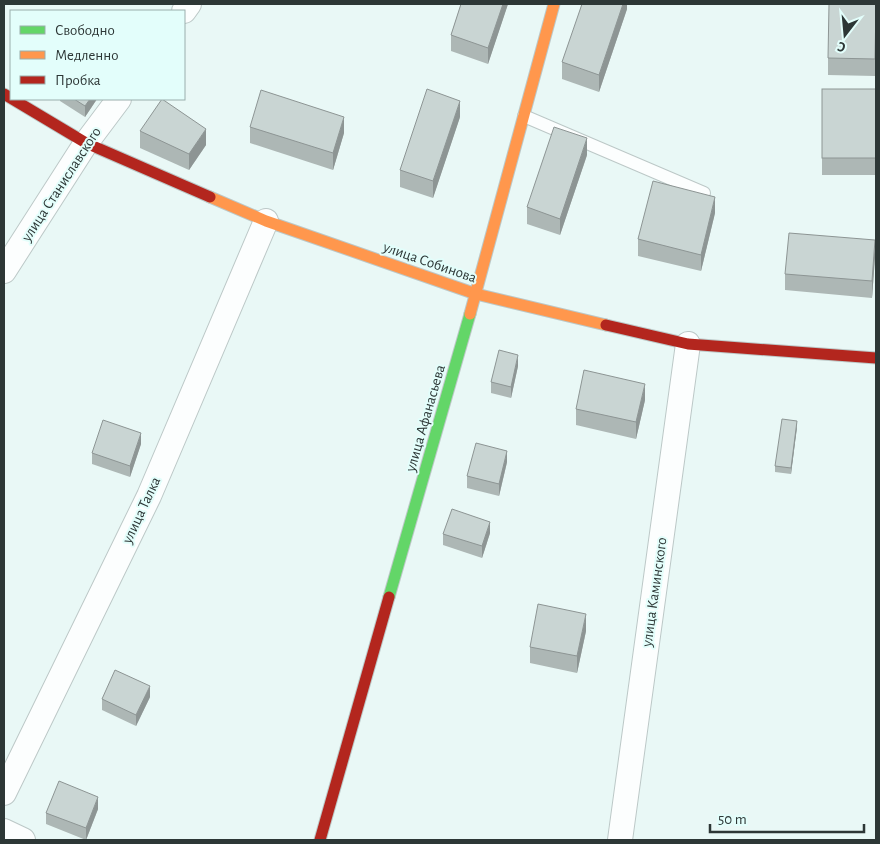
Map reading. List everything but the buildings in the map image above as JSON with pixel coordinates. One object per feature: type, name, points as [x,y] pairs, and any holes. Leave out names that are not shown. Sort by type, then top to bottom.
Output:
[{"type":"street","name":"улица Афанасьева","points":[[320,840],[476,294],[554,4]]},
{"type":"street","name":"улица Собинова","points":[[14,100],[86,143],[266,221],[476,294],[688,344],[876,358]]},
{"type":"street","name":"улица Станиславского","points":[[4,271],[86,143],[118,100]]},
{"type":"street","name":"улица Талка","points":[[4,793],[149,496],[266,221]]},
{"type":"street","name":"улица Каминского","points":[[620,840],[688,344]]},
{"type":"street","points":[[4,831],[23,840]]},
{"type":"lane","points":[[524,116],[704,193]]},
{"type":"traffic: fast","points":[[389,597],[470,314]]},
{"type":"traffic: slow","points":[[470,314],[554,4]]},
{"type":"traffic: slow","points":[[210,197],[266,221],[476,294],[606,325]]},
{"type":"traffic: jam","points":[[4,94],[10,98]]},
{"type":"traffic: jam","points":[[14,100],[86,143],[210,197]]},
{"type":"traffic: jam","points":[[606,325],[688,344],[876,358]]},
{"type":"traffic: jam","points":[[320,840],[389,597]]}]
